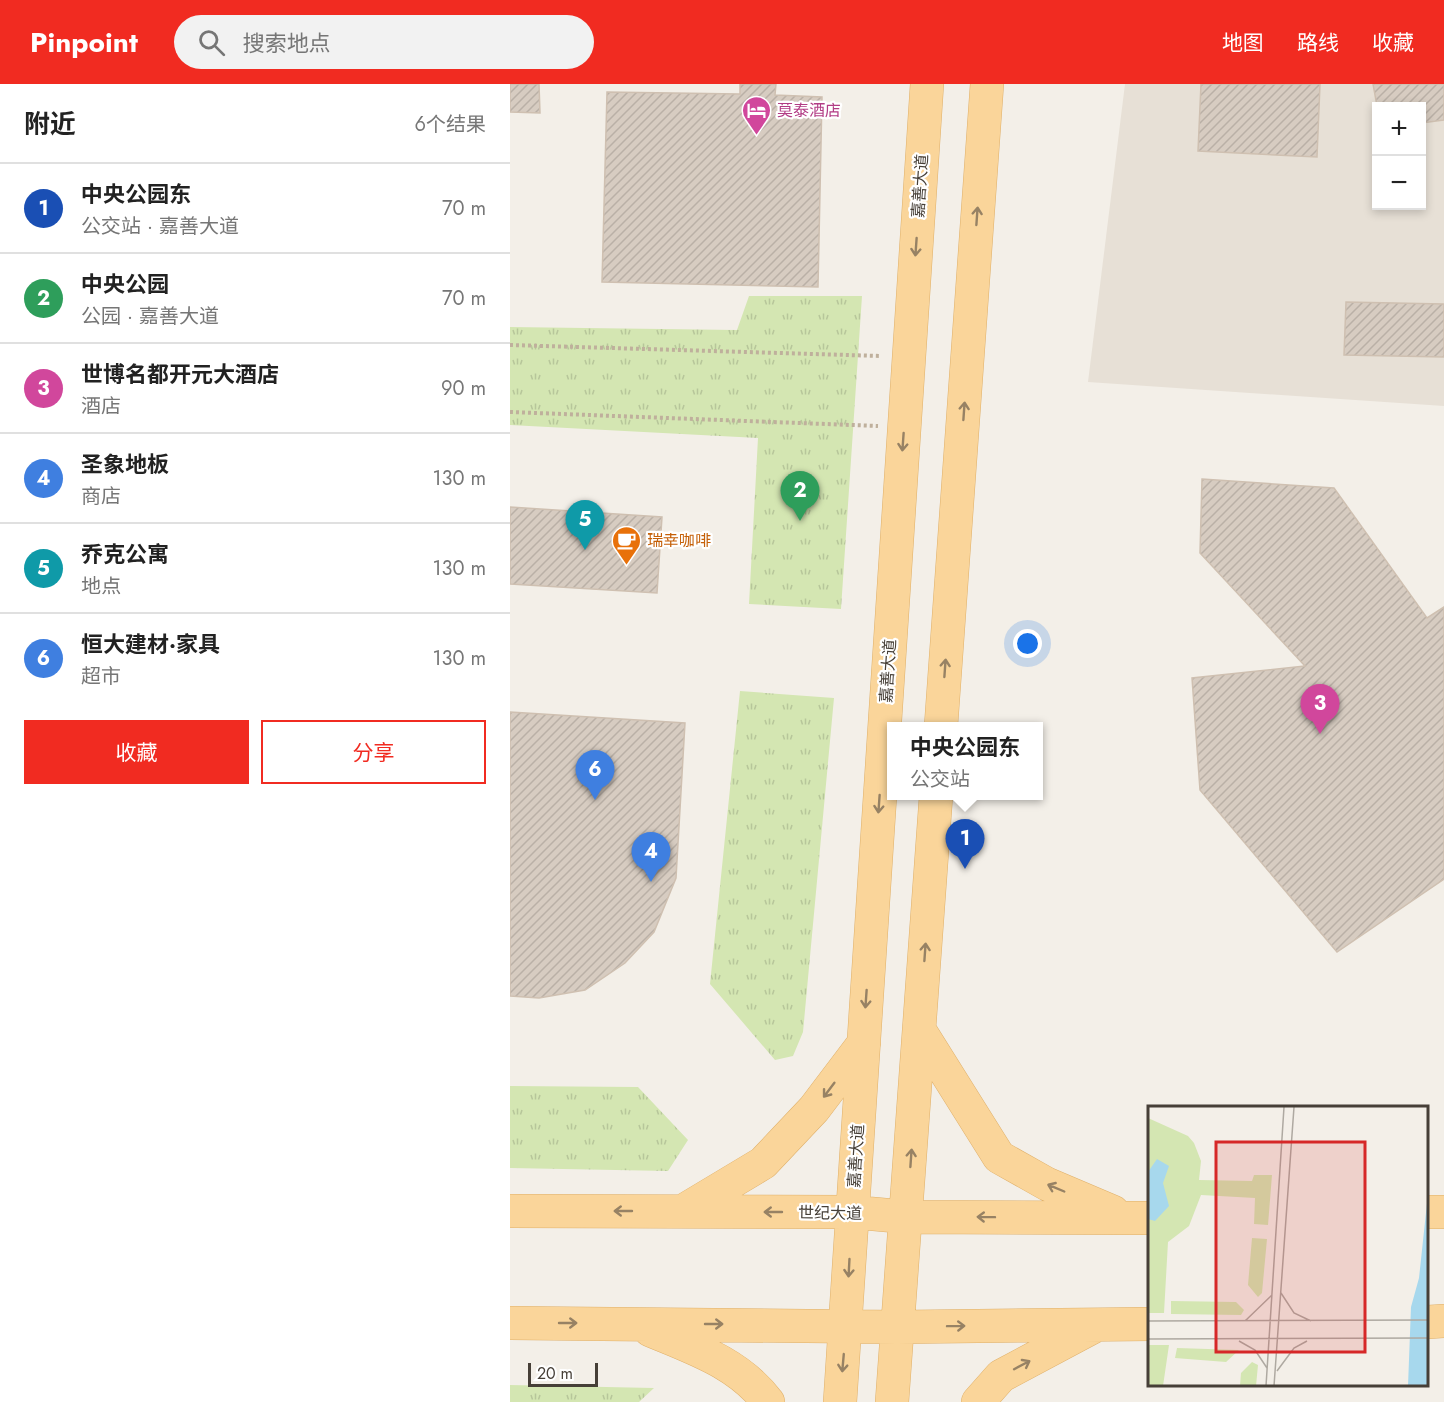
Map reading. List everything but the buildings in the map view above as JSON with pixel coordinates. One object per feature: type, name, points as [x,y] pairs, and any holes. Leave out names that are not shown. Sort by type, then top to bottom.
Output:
[{"type":"main road","name":"嘉善大道","points":[[840,1402],[927,84]]},
{"type":"main road","points":[[941,722],[987,84]]},
{"type":"main road","points":[[892,1402],[936,800]]},
{"type":"main road","points":[[920,1031],[999,1157],[1047,1184],[1139,1219]]},
{"type":"main road","points":[[682,1211],[763,1163],[814,1109],[864,1043]]},
{"type":"main road","name":"世纪大道","points":[[510,1211],[852,1212],[907,1217],[1139,1219]]},
{"type":"main road","points":[[1429,1322],[1444,1321]]},
{"type":"main road","points":[[510,1323],[897,1327],[1148,1323]]},
{"type":"main road","points":[[634,1324],[719,1359],[758,1388],[768,1402]]},
{"type":"main road","points":[[978,1402],[1001,1376],[1098,1324]]},
{"type":"path","points":[[510,345],[909,357]]},
{"type":"path","points":[[510,412],[904,427]]},
{"type":"shaded area","points":[[1125,84],[1444,84],[1444,406],[1088,382]]},
{"type":"green space","points":[[749,296],[862,296],[841,609],[749,604],[758,438],[510,425],[510,327],[737,330]]},
{"type":"green space","points":[[740,691],[834,698],[803,1032],[793,1056],[775,1060],[710,984]]},
{"type":"green space","points":[[510,1086],[638,1087],[688,1140],[668,1171],[510,1168]]},
{"type":"green space","points":[[510,1385],[654,1388],[639,1402],[510,1402]]},
{"type":"place","name":"莫泰酒店","points":[[756,136]]},
{"type":"place","name":"中央公园","points":[[800,521]]},
{"type":"place","name":"乔克公寓","points":[[585,550]]},
{"type":"place","name":"瑞幸咖啡","points":[[626,566]]},
{"type":"place","name":"世博名都开元大酒店","points":[[1320,734]]},
{"type":"place","name":"恒大建材·家具","points":[[595,800]]},
{"type":"place","name":"中央公园东","points":[[965,869]]},
{"type":"place","name":"圣象地板","points":[[651,882]]}]
